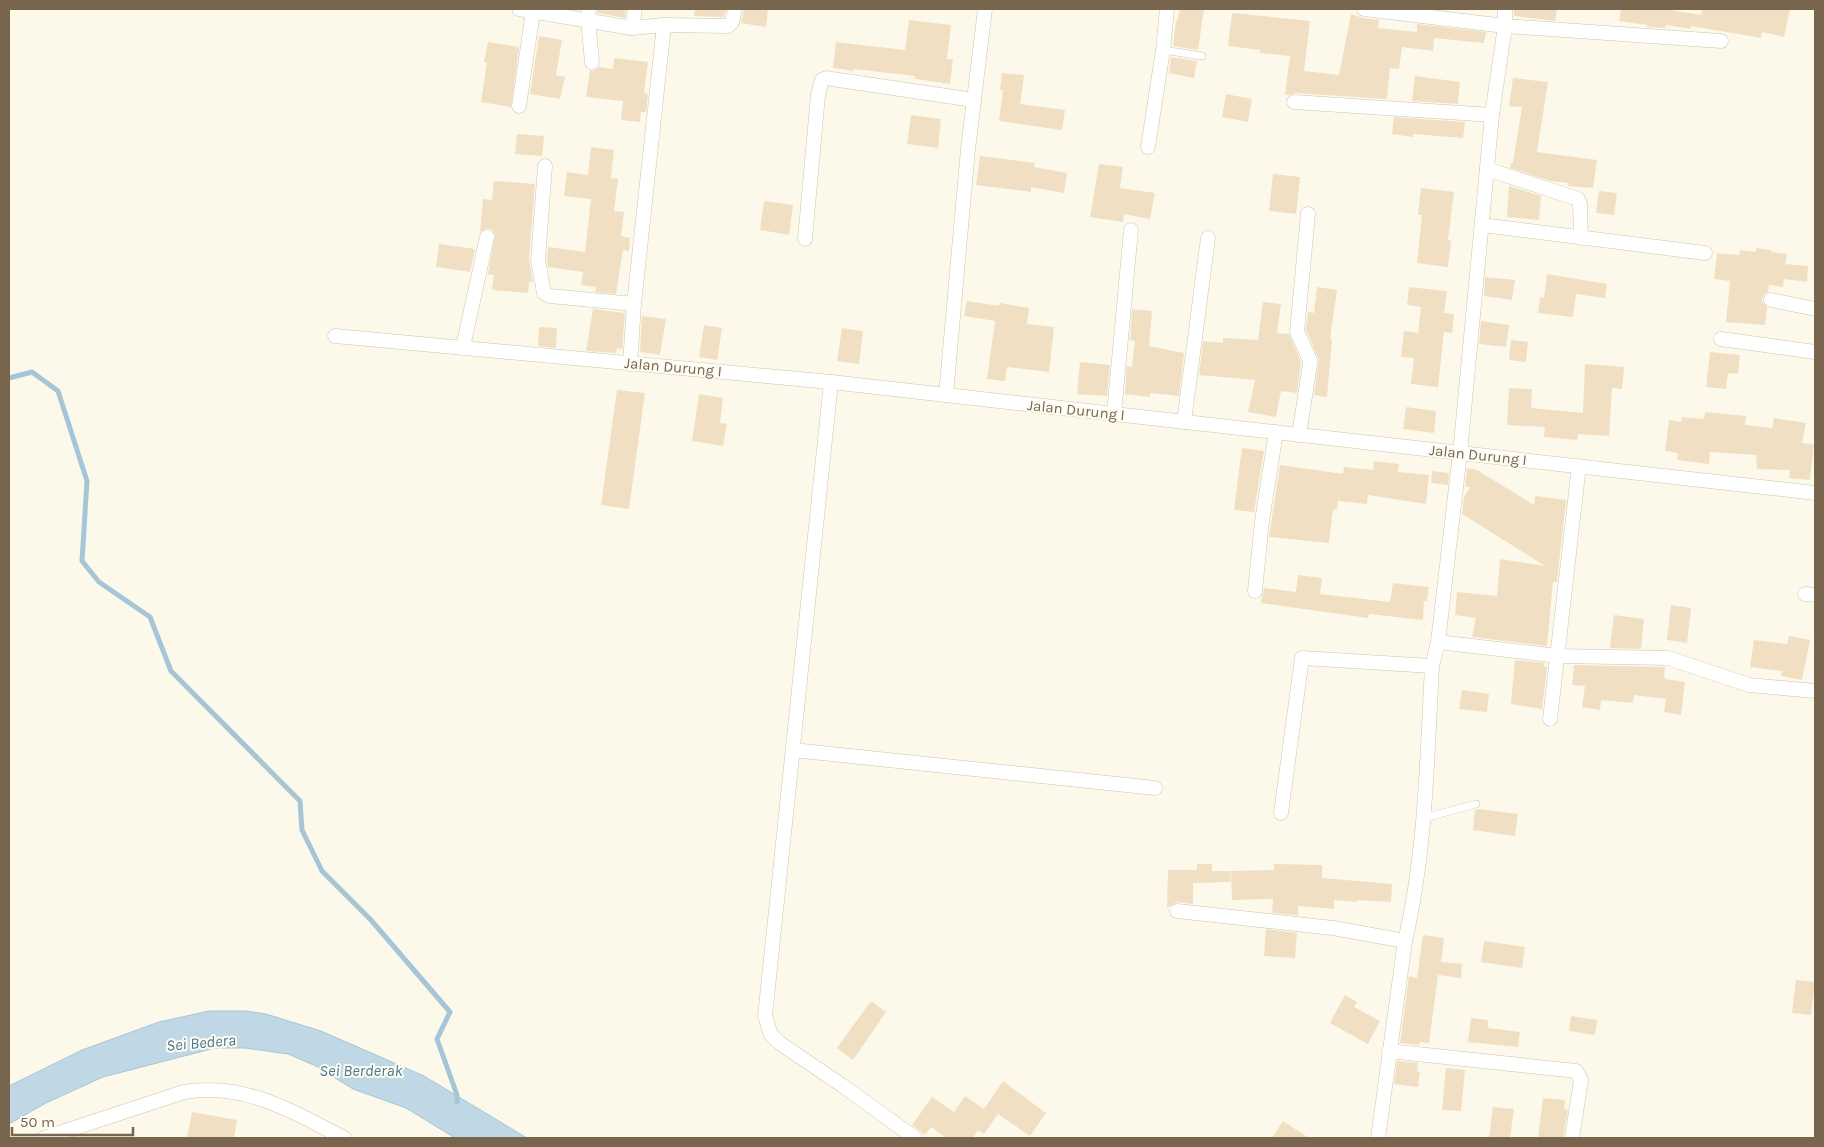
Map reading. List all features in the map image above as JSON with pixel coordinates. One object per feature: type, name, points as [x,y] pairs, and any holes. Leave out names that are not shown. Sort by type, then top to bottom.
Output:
[{"type":"street","points":[[519,9],[533,12],[588,14],[632,28],[664,25],[728,26],[732,22],[735,9]]},
{"type":"street","points":[[632,28],[634,9]]},
{"type":"street","points":[[946,395],[974,100],[985,9]]},
{"type":"street","points":[[1148,147],[1163,50],[1167,9]]},
{"type":"street","points":[[1364,9],[1505,26],[1721,41]]},
{"type":"street","points":[[1378,1138],[1424,818],[1432,666],[1438,642],[1460,453],[1492,115],[1505,26],[1505,9]]},
{"type":"street","points":[[519,106],[533,12]]},
{"type":"street","points":[[588,14],[592,62]]},
{"type":"street","points":[[630,364],[634,304],[664,25]]},
{"type":"street","points":[[805,239],[818,95],[822,80],[827,78],[974,100]]},
{"type":"street","points":[[1294,102],[1492,115]]},
{"type":"street","points":[[545,166],[538,260],[544,293],[550,296],[634,304]]},
{"type":"street","points":[[1487,169],[1578,199],[1580,204],[1581,238]]},
{"type":"street","points":[[1298,435],[1310,364],[1310,360],[1297,332],[1308,214]]},
{"type":"street","points":[[1482,224],[1705,253]]},
{"type":"street","points":[[1114,414],[1131,230]]},
{"type":"street","points":[[463,347],[487,237]]},
{"type":"street","points":[[1184,422],[1208,238]]},
{"type":"street","points":[[1771,300],[1815,309]]},
{"type":"street","name":"Jalan Durung I","points":[[335,336],[831,382],[1815,493]]},
{"type":"street","points":[[1721,339],[1815,352]]},
{"type":"street","points":[[831,382],[765,1016],[771,1035],[781,1044],[915,1138]]},
{"type":"street","points":[[1255,591],[1262,521],[1276,432]]},
{"type":"street","points":[[1550,719],[1579,466]]},
{"type":"street","points":[[1438,642],[1558,656],[1668,658],[1749,685],[1815,691]]},
{"type":"street","points":[[1281,813],[1302,658],[1432,666]]},
{"type":"street","points":[[793,750],[1155,788]]},
{"type":"street","points":[[1177,911],[1333,928],[1405,941]]},
{"type":"street","points":[[1389,1051],[1576,1071],[1581,1080],[1572,1138]]},
{"type":"street","points":[[44,1138],[184,1092],[200,1089],[241,1092],[266,1100],[288,1109],[344,1138]]},
{"type":"lane","points":[[1163,50],[1202,56]]},
{"type":"lane","points":[[1424,818],[1476,804]]},
{"type":"water","name":"Sei Berderak","points":[[209,1011],[245,1011],[266,1014],[321,1031],[424,1076],[527,1138],[455,1138],[406,1108],[353,1089],[316,1066],[288,1054],[245,1048],[215,1048],[103,1077],[46,1103],[9,1124],[9,1086],[82,1050],[159,1022]]},
{"type":"building","points":[[598,9],[626,9],[625,18],[597,13]]},
{"type":"building","points":[[695,9],[726,9],[724,17],[694,16]]},
{"type":"building","points":[[744,9],[768,9],[766,27],[741,23]]},
{"type":"building","points":[[1180,9],[1204,9],[1198,50],[1173,46],[1176,21]]},
{"type":"building","points":[[1514,9],[1557,9],[1555,21],[1514,16]]},
{"type":"building","points":[[1621,9],[1664,9],[1701,15],[1702,9],[1790,9],[1784,37],[1762,32],[1761,38],[1691,26],[1691,29],[1666,25],[1665,28],[1647,27],[1647,25],[1619,21]]},
{"type":"building","points":[[1232,13],[1310,21],[1304,71],[1339,75],[1351,14],[1379,20],[1378,28],[1417,32],[1417,24],[1486,32],[1484,43],[1434,38],[1433,51],[1402,47],[1399,69],[1390,68],[1387,99],[1295,93],[1285,95],[1290,56],[1260,53],[1260,50],[1228,46]]},
{"type":"building","points":[[909,20],[951,25],[947,59],[953,59],[950,84],[915,79],[915,76],[833,68],[836,42],[905,50]]},
{"type":"building","points":[[539,36],[562,40],[556,75],[565,77],[560,99],[530,94]]},
{"type":"building","points":[[488,42],[519,47],[511,107],[481,102],[487,63],[484,62]]},
{"type":"building","points":[[1171,57],[1197,61],[1194,78],[1169,73]]},
{"type":"building","points":[[614,58],[648,62],[644,93],[648,94],[646,112],[641,112],[640,122],[621,120],[623,101],[586,97],[590,70],[593,71],[599,67],[613,69]]},
{"type":"building","points":[[1002,73],[1024,75],[1020,104],[1065,110],[1062,130],[999,121],[1003,90],[1000,90]]},
{"type":"building","points":[[1415,76],[1460,82],[1458,104],[1412,101]]},
{"type":"building","points":[[1513,78],[1548,82],[1537,152],[1597,160],[1593,188],[1568,186],[1569,183],[1551,181],[1510,168],[1511,163],[1513,163],[1522,107],[1509,106]]},
{"type":"building","points":[[1226,94],[1252,99],[1248,122],[1222,117]]},
{"type":"building","points":[[911,115],[941,119],[938,148],[907,144]]},
{"type":"building","points":[[1394,117],[1465,122],[1463,138],[1413,134],[1413,137],[1392,134]]},
{"type":"building","points":[[517,134],[544,136],[542,156],[515,154]]},
{"type":"building","points":[[591,147],[614,150],[611,178],[618,179],[614,211],[624,212],[621,236],[630,238],[629,251],[623,250],[616,294],[595,292],[596,287],[581,285],[583,272],[548,267],[548,247],[585,252],[591,199],[564,196],[567,172],[588,175]]},
{"type":"building","points":[[980,156],[1035,163],[1034,167],[1067,173],[1064,193],[1031,187],[1031,192],[976,185]]},
{"type":"building","points":[[1099,164],[1123,167],[1120,188],[1155,193],[1150,219],[1124,214],[1123,222],[1090,217]]},
{"type":"building","points":[[1273,174],[1300,177],[1296,214],[1269,211]]},
{"type":"building","points":[[494,181],[535,184],[529,259],[533,282],[529,282],[528,293],[492,290],[494,275],[488,274],[495,235],[488,228],[480,232],[483,199],[492,200]]},
{"type":"building","points":[[1509,186],[1541,196],[1539,220],[1507,217]]},
{"type":"building","points":[[1421,188],[1454,192],[1448,240],[1451,241],[1448,267],[1417,263],[1422,215],[1418,215]]},
{"type":"building","points":[[1599,191],[1617,193],[1614,215],[1596,213]]},
{"type":"building","points":[[764,201],[793,205],[789,235],[760,230]]},
{"type":"building","points":[[439,244],[475,249],[470,272],[436,267]]},
{"type":"building","points":[[1756,248],[1787,254],[1785,264],[1808,266],[1807,282],[1784,279],[1783,287],[1769,285],[1768,292],[1762,299],[1767,307],[1765,325],[1726,322],[1730,281],[1714,279],[1717,253],[1739,255],[1740,250],[1756,252]]},
{"type":"building","points":[[1547,274],[1607,284],[1605,298],[1576,294],[1573,317],[1538,313],[1540,297],[1544,298]]},
{"type":"building","points":[[1485,277],[1515,280],[1512,300],[1484,296]]},
{"type":"building","points":[[1317,287],[1337,290],[1330,339],[1332,339],[1327,397],[1314,395],[1319,360],[1306,330],[1308,312],[1314,313]]},
{"type":"building","points":[[1409,287],[1447,291],[1444,313],[1454,314],[1452,333],[1444,332],[1438,387],[1411,384],[1414,358],[1401,357],[1404,331],[1418,333],[1421,307],[1407,305]]},
{"type":"building","points":[[967,301],[999,306],[1000,303],[1029,308],[1027,324],[1054,327],[1049,372],[1007,367],[1005,381],[987,379],[995,321],[964,316]]},
{"type":"building","points":[[1263,302],[1281,304],[1277,333],[1289,334],[1301,362],[1297,393],[1281,391],[1276,417],[1248,412],[1255,380],[1199,375],[1203,341],[1223,343],[1223,338],[1258,340]]},
{"type":"building","points":[[593,309],[625,313],[622,349],[617,348],[616,353],[586,351]]},
{"type":"building","points":[[1132,309],[1152,311],[1149,346],[1184,353],[1179,396],[1150,393],[1150,397],[1125,394],[1127,366],[1132,367],[1135,341],[1130,340]]},
{"type":"building","points":[[642,316],[666,319],[660,355],[640,352]]},
{"type":"building","points":[[1481,321],[1509,325],[1506,347],[1479,344]]},
{"type":"building","points":[[704,325],[722,328],[717,360],[699,357]]},
{"type":"building","points":[[539,327],[557,328],[556,348],[538,346]]},
{"type":"building","points":[[842,328],[863,331],[859,364],[837,361]]},
{"type":"building","points":[[1511,340],[1528,342],[1526,362],[1509,360]]},
{"type":"building","points":[[1710,352],[1740,355],[1738,374],[1728,373],[1726,389],[1706,387]]},
{"type":"building","points":[[1080,362],[1110,365],[1107,396],[1077,394]]},
{"type":"building","points":[[1585,364],[1624,367],[1622,389],[1612,388],[1609,436],[1578,434],[1577,440],[1544,437],[1545,427],[1507,425],[1509,388],[1532,389],[1531,408],[1583,413]]},
{"type":"building","points":[[617,390],[645,393],[629,509],[601,505]]},
{"type":"building","points":[[699,394],[723,398],[720,423],[727,424],[723,446],[692,441]]},
{"type":"building","points":[[1406,407],[1436,411],[1434,433],[1403,429]]},
{"type":"building","points":[[1705,412],[1746,416],[1745,425],[1772,428],[1774,418],[1806,423],[1802,443],[1814,444],[1810,480],[1789,478],[1790,470],[1757,469],[1756,455],[1710,452],[1709,464],[1677,460],[1678,453],[1665,451],[1669,420],[1681,422],[1682,417],[1704,419]]},
{"type":"building","points":[[1242,448],[1264,451],[1254,512],[1234,510]]},
{"type":"building","points":[[1374,461],[1399,464],[1398,472],[1429,475],[1426,504],[1368,495],[1367,504],[1338,501],[1337,510],[1333,509],[1329,543],[1269,537],[1280,465],[1343,474],[1344,467],[1373,470]]},
{"type":"building","points":[[1467,468],[1477,470],[1534,505],[1535,496],[1566,500],[1557,582],[1553,582],[1547,646],[1472,637],[1476,618],[1455,615],[1457,592],[1497,596],[1500,559],[1545,566],[1462,514],[1464,497],[1470,487],[1465,487]]},
{"type":"building","points":[[1432,471],[1449,473],[1448,485],[1431,483]]},
{"type":"building","points":[[1298,575],[1322,578],[1320,594],[1390,602],[1393,583],[1429,587],[1427,601],[1424,601],[1423,620],[1369,614],[1368,618],[1261,603],[1264,588],[1296,592]]},
{"type":"building","points":[[1671,605],[1691,608],[1687,643],[1667,640]]},
{"type":"building","points":[[1614,615],[1644,619],[1641,649],[1610,648]]},
{"type":"building","points":[[1789,636],[1810,640],[1802,680],[1781,676],[1782,671],[1750,667],[1754,640],[1787,644]]},
{"type":"building","points":[[1515,660],[1545,663],[1544,667],[1547,667],[1542,709],[1511,704]]},
{"type":"building","points":[[1574,665],[1665,667],[1665,679],[1685,682],[1681,715],[1664,712],[1666,699],[1634,695],[1633,703],[1601,700],[1600,710],[1582,707],[1585,686],[1572,685]]},
{"type":"building","points":[[1462,690],[1489,694],[1487,712],[1459,709]]},
{"type":"building","points":[[1475,810],[1518,814],[1515,836],[1473,830]]},
{"type":"building","points":[[1197,864],[1212,864],[1212,871],[1230,871],[1231,882],[1193,883],[1193,904],[1177,902],[1167,908],[1168,870],[1197,870]]},
{"type":"building","points":[[1274,864],[1322,865],[1322,878],[1392,884],[1391,902],[1334,900],[1334,909],[1298,906],[1298,915],[1272,913],[1273,899],[1232,900],[1231,871],[1274,870]]},
{"type":"building","points":[[1266,929],[1297,933],[1295,958],[1264,956]]},
{"type":"building","points":[[1423,935],[1444,938],[1441,962],[1462,964],[1461,978],[1438,975],[1429,1043],[1420,1042],[1419,1045],[1400,1043],[1409,976],[1417,978]]},
{"type":"building","points":[[1484,941],[1525,947],[1522,968],[1481,962]]},
{"type":"building","points":[[1796,980],[1815,982],[1811,1015],[1792,1013]]},
{"type":"building","points":[[1345,995],[1357,1002],[1354,1007],[1380,1021],[1368,1044],[1330,1023]]},
{"type":"building","points":[[871,1001],[886,1012],[853,1060],[837,1048]]},
{"type":"building","points":[[1571,1016],[1597,1020],[1595,1035],[1569,1031]]},
{"type":"building","points":[[1471,1018],[1488,1020],[1488,1028],[1520,1032],[1518,1047],[1468,1042]]},
{"type":"building","points":[[1397,1061],[1418,1063],[1417,1071],[1420,1072],[1418,1087],[1394,1084]]},
{"type":"building","points":[[1446,1068],[1465,1070],[1461,1111],[1442,1110]]},
{"type":"building","points":[[1003,1081],[1046,1113],[1030,1136],[998,1114],[984,1134],[978,1130],[973,1138],[946,1138],[931,1127],[925,1135],[912,1125],[932,1097],[954,1112],[965,1096],[984,1109]]},
{"type":"building","points":[[1543,1098],[1565,1100],[1564,1109],[1568,1110],[1563,1138],[1538,1138]]},
{"type":"building","points":[[1493,1107],[1514,1109],[1510,1138],[1489,1137]]},
{"type":"building","points":[[192,1112],[237,1120],[234,1138],[187,1138]]},
{"type":"building","points":[[1283,1121],[1309,1138],[1272,1138]]},
{"type":"waterway","points":[[9,378],[32,372],[58,391],[87,481],[82,561],[99,582],[150,617],[171,671],[300,801],[302,830],[322,871],[371,920],[450,1012],[437,1039],[457,1095],[457,1102]]},
{"type":"water label","name":"Sei Bedera","points":[[201,1042]]}]
